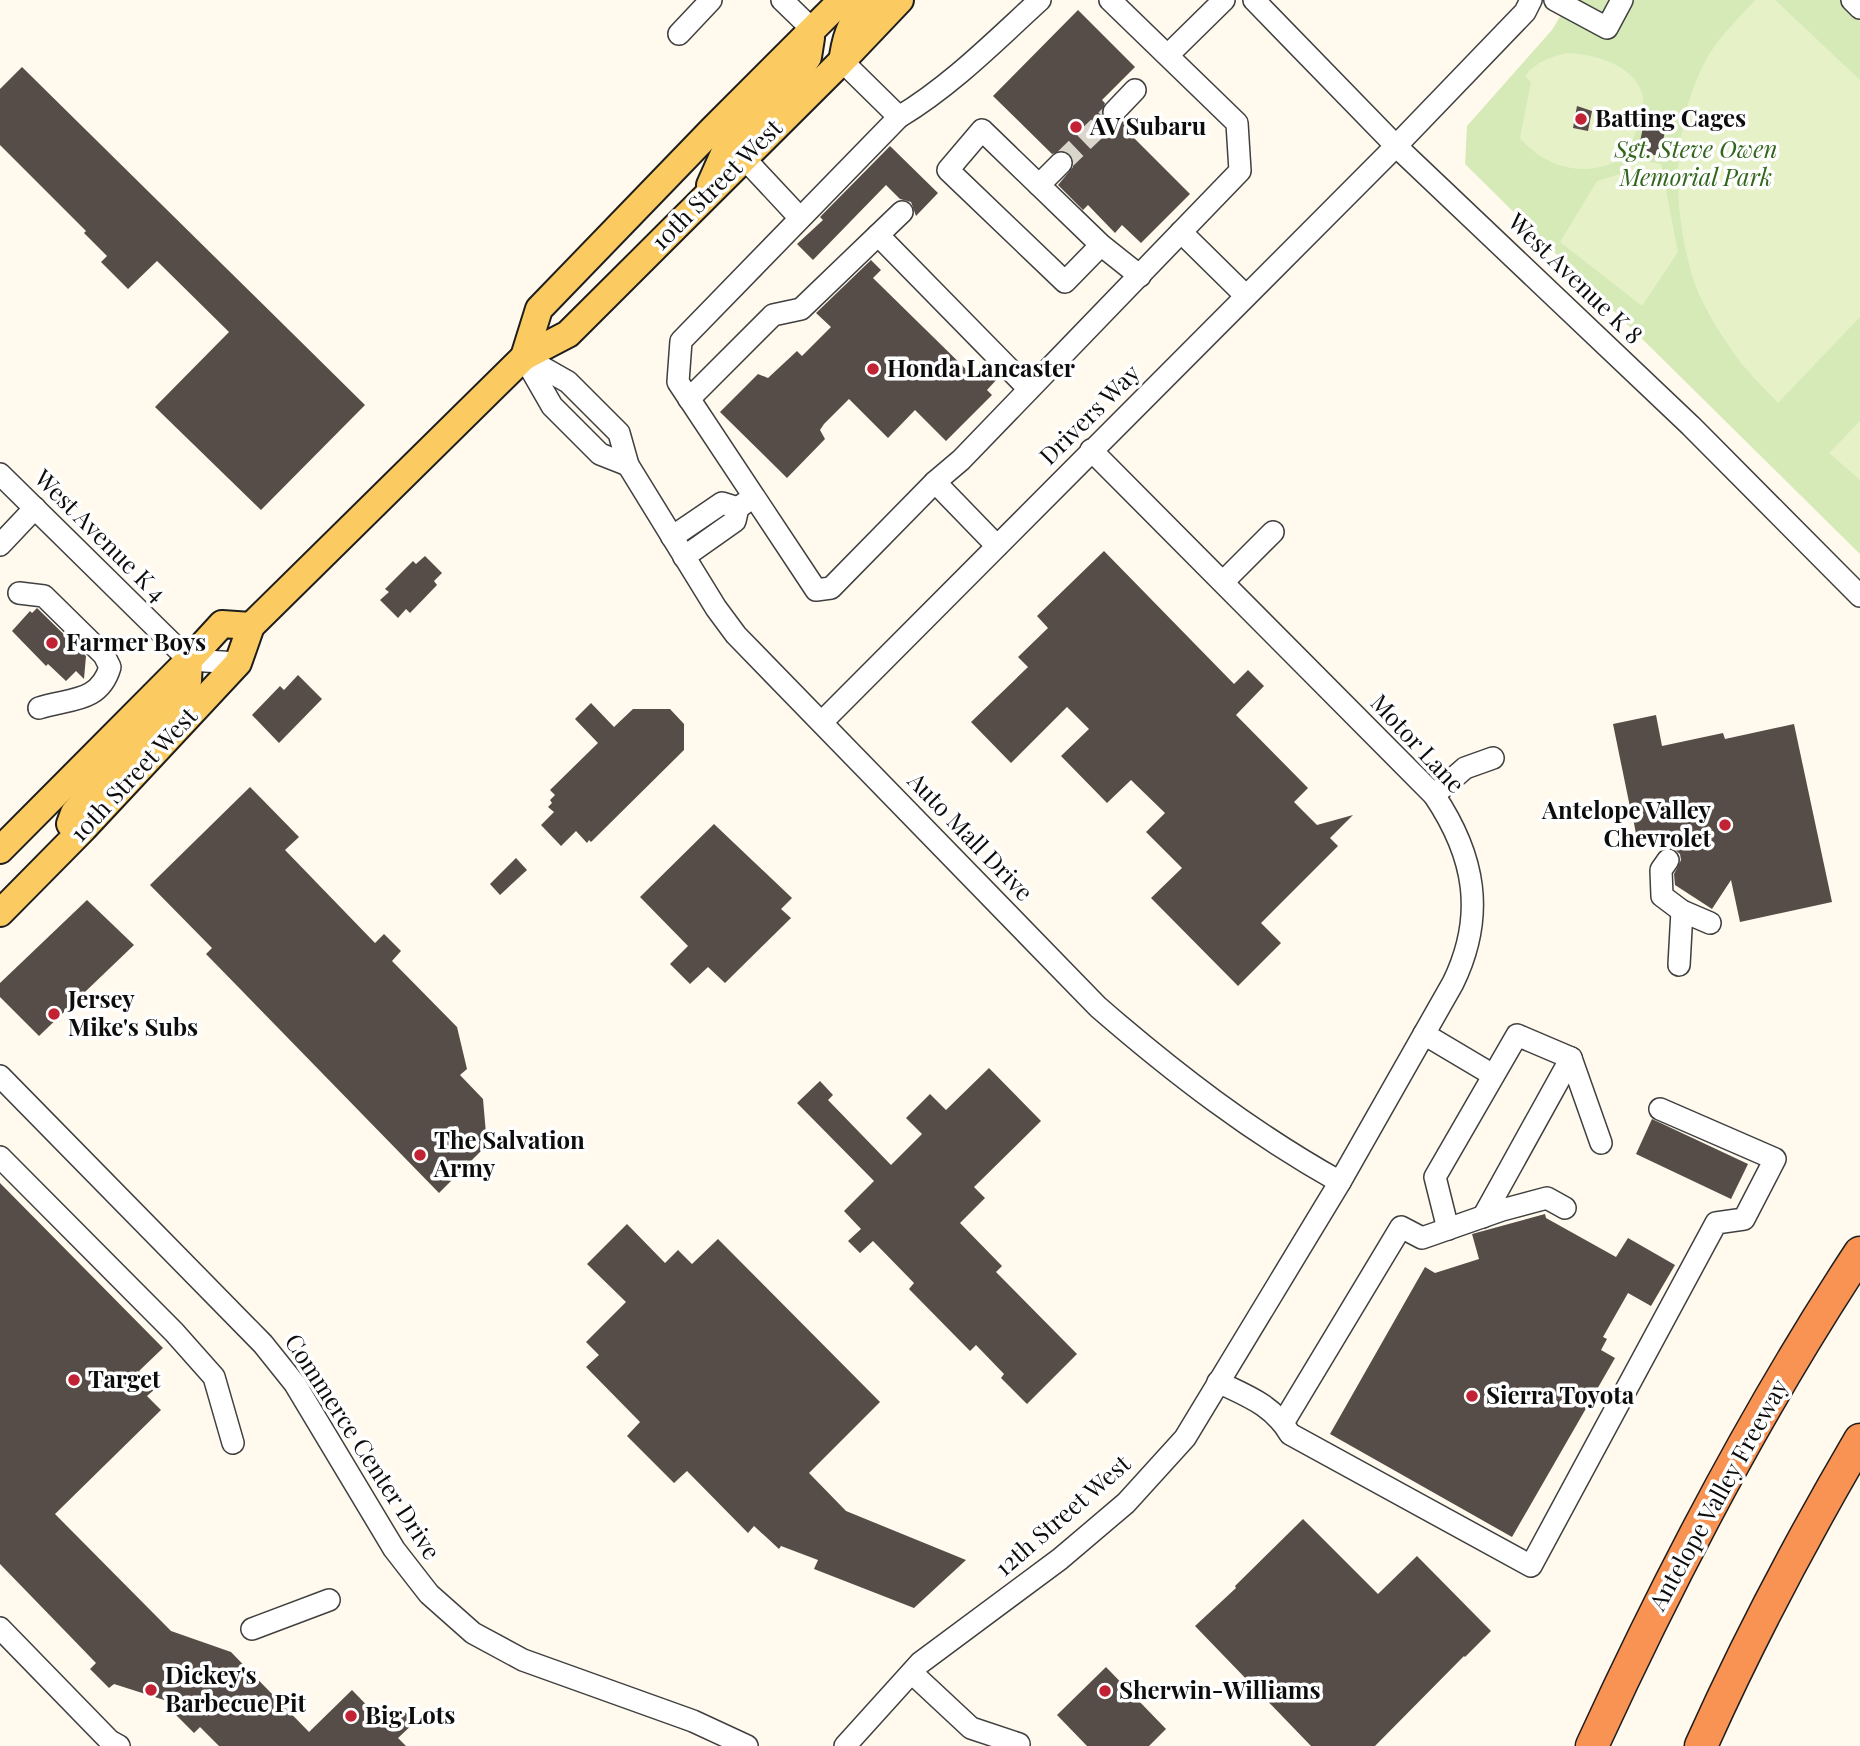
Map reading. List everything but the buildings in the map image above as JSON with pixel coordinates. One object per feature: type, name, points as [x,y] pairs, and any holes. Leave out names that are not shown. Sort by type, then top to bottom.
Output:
[{"type":"highway","name":"Antelope Valley Freeway","points":[[1592,1746],[1641,1640],[1735,1458],[1860,1253]]},
{"type":"highway","points":[[1700,1746],[1818,1512],[1860,1440]]},
{"type":"main road","name":"10th Street West","points":[[524,357],[539,309],[842,0]]},
{"type":"main road","points":[[842,61],[847,31],[870,0]]},
{"type":"main road","name":"10th Street West","points":[[0,913],[238,663],[251,626],[524,357],[568,334],[900,0]]},
{"type":"main road","points":[[703,199],[726,149],[794,79],[807,57],[813,30]]},
{"type":"main road","name":"10th Street West","points":[[0,850],[222,624],[251,626]]},
{"type":"main road","points":[[58,855],[74,813],[180,699],[188,681],[189,660]]},
{"type":"street","points":[[679,34],[711,0]]},
{"type":"street","points":[[782,0],[813,30]]},
{"type":"street","points":[[1040,0],[950,82],[900,117],[681,341],[678,382],[745,502],[816,590],[831,588],[935,482],[961,460],[1240,171],[1237,123],[1169,54],[1110,0]]},
{"type":"street","points":[[1169,54],[1224,0]]},
{"type":"street","name":"West Avenue K 8","points":[[1254,0],[1396,146],[1691,426],[1860,596]]},
{"type":"street","name":"Drivers Way","points":[[822,722],[1396,146],[1525,12],[1531,0]]},
{"type":"street","points":[[1555,0],[1607,28],[1622,0]]},
{"type":"street","points":[[1852,0],[1860,8]]},
{"type":"street","points":[[842,61],[900,117]]},
{"type":"street","points":[[1114,112],[1135,90]]},
{"type":"street","points":[[1101,245],[1065,282],[948,170],[982,130],[1101,245],[1140,276]]},
{"type":"street","points":[[744,158],[800,218]]},
{"type":"street","points":[[1039,185],[1061,163]]},
{"type":"street","points":[[689,399],[773,315],[801,309],[902,212]]},
{"type":"street","points":[[1181,232],[1246,296]]},
{"type":"street","points":[[878,235],[1029,389]]},
{"type":"street","name":"Auto Mall Drive","points":[[524,357],[552,406],[600,454],[628,465],[736,635],[1098,1007],[1217,1105],[1294,1156],[1340,1182]]},
{"type":"street","name":"Motor Lane","points":[[1091,450],[1434,795],[1462,843],[1469,867],[1472,915],[1464,961],[1340,1182]]},
{"type":"street","name":"West Avenue K 4","points":[[0,474],[189,660]]},
{"type":"street","points":[[935,482],[997,546]]},
{"type":"street","points":[[672,537],[722,503],[745,502]]},
{"type":"street","points":[[684,557],[735,521],[745,502]]},
{"type":"street","points":[[0,545],[35,508]]},
{"type":"street","points":[[1223,582],[1273,532]]},
{"type":"street","points":[[19,593],[44,596],[104,655],[110,667],[101,683],[84,698],[39,708]]},
{"type":"street","points":[[189,660],[238,663]]},
{"type":"street","points":[[1434,795],[1465,768],[1493,758]]},
{"type":"street","points":[[1668,860],[1661,870],[1662,895],[1682,912],[1710,923]]},
{"type":"street","points":[[1679,965],[1682,912]]},
{"type":"street","points":[[1424,1034],[1493,1075]]},
{"type":"street","points":[[1448,1229],[1435,1177],[1517,1035],[1571,1058],[1601,1143]]},
{"type":"street","points":[[1483,1217],[1571,1058]]},
{"type":"street","name":"Commerce Center Drive","points":[[0,1076],[263,1344],[295,1384],[394,1549],[438,1602],[473,1633],[523,1660],[694,1721],[747,1746]]},
{"type":"street","points":[[1218,1381],[1270,1408],[1290,1434],[1531,1566],[1716,1223],[1744,1219],[1776,1159],[1660,1109]]},
{"type":"street","points":[[0,1157],[174,1332],[214,1377],[233,1443]]},
{"type":"street","name":"12th Street West","points":[[845,1746],[920,1663],[1060,1559],[1126,1503],[1185,1438],[1340,1182]]},
{"type":"street","points":[[1283,1423],[1401,1227],[1422,1238],[1547,1198],[1564,1208]]},
{"type":"street","points":[[252,1629],[329,1600]]},
{"type":"street","points":[[0,1628],[110,1741],[119,1746]]},
{"type":"street","points":[[912,1672],[971,1728],[1018,1744]]},
{"type":"green space","name":"Sgt. Steve Owen Memorial Park","points":[[1570,0],[1860,0],[1860,554],[1465,164],[1467,126],[1552,30]]},
{"type":"green space","points":[[1755,0],[1775,0],[1860,80],[1860,317],[1778,403],[1734,354],[1703,303],[1685,247],[1678,191],[1682,133],[1697,79],[1715,46]]},
{"type":"green space","name":"Batting Cages","points":[[1568,53],[1590,56],[1613,64],[1633,77],[1639,86],[1643,102],[1635,134],[1628,155],[1614,163],[1585,169],[1571,168],[1544,158],[1520,138],[1531,82],[1525,76],[1544,60]]},
{"type":"green space","points":[[1630,158],[1661,164],[1678,252],[1642,306],[1560,242],[1597,181],[1620,174]]},
{"type":"green space","points":[[1860,421],[1860,480],[1829,453]]},
{"type":"tunnel","points":[[1061,163],[1114,112]]},
{"type":"place","name":"Batting Cages","points":[[1581,119]]},
{"type":"place","name":"AV Subaru","points":[[1076,127]]},
{"type":"place","name":"Honda Lancaster","points":[[873,369]]},
{"type":"place","name":"Farmer Boys","points":[[52,643]]},
{"type":"place","name":"Antelope Valley Chevrolet","points":[[1725,825]]},
{"type":"place","name":"Jersey Mike's Subs","points":[[54,1014]]},
{"type":"place","name":"The Salvation Army","points":[[420,1155]]},
{"type":"place","name":"Target","points":[[74,1380]]},
{"type":"place","name":"Sierra Toyota","points":[[1472,1396]]},
{"type":"place","name":"Dickey's Barbecue Pit","points":[[151,1690]]},
{"type":"place","name":"Sherwin-Williams","points":[[1105,1691]]},
{"type":"place","name":"Big Lots","points":[[351,1716]]}]
